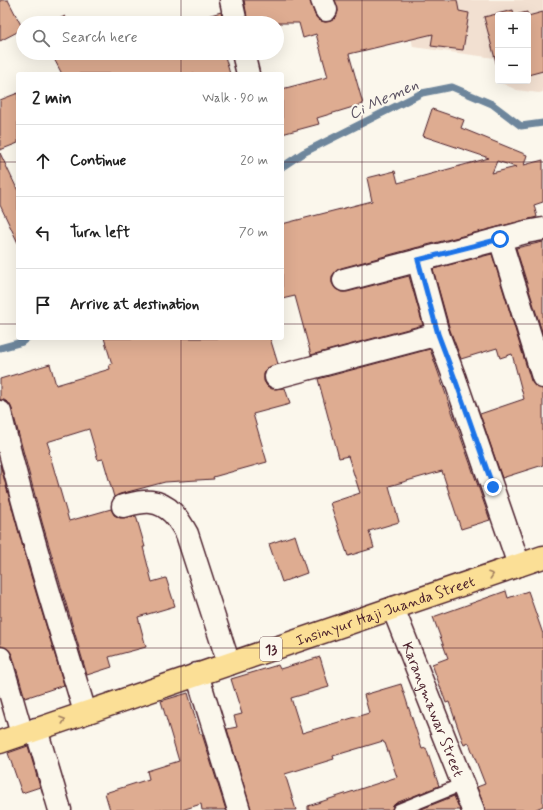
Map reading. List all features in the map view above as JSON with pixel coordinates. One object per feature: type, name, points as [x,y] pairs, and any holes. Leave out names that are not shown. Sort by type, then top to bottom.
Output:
[{"type":"highway","name":"Insinyur Haji Juanda Street","points":[[0,742],[519,565],[542,560]]},
{"type":"street","points":[[231,0],[234,16]]},
{"type":"street","points":[[245,60],[248,72]]},
{"type":"street","points":[[344,280],[526,232],[543,229]]},
{"type":"street","points":[[500,239],[543,377]]},
{"type":"street","points":[[418,260],[438,334],[519,565]]},
{"type":"street","points":[[276,377],[438,334]]},
{"type":"street","points":[[0,412],[8,447],[85,712]]},
{"type":"street","points":[[123,506],[151,502],[166,507],[179,519],[187,534],[229,664]]},
{"type":"street","name":"Karangmawar Street","points":[[393,608],[473,810]]},
{"type":"street","points":[[0,658],[60,810]]},
{"type":"street","points":[[198,674],[239,810]]},
{"type":"lane","points":[[399,810],[463,784]]},
{"type":"shaded area","points":[[404,0],[543,0],[543,92],[539,93],[517,90],[503,84],[531,84],[531,12],[495,12],[495,58],[413,47]]},
{"type":"shaded area","points":[[456,794],[462,810],[412,810],[437,801]]},
{"type":"building","points":[[0,0],[8,0],[16,16],[16,33],[0,41]]},
{"type":"building","points":[[244,0],[310,0],[315,15],[319,20],[325,22],[331,21],[336,17],[338,11],[335,0],[457,0],[459,11],[469,13],[463,50],[431,46],[433,34],[349,54],[363,104],[317,118],[319,124],[284,133],[284,88],[328,77],[316,34],[303,38],[299,23],[284,23],[284,16],[247,16]]},
{"type":"building","points":[[221,12],[222,16],[207,16]]},
{"type":"building","points":[[543,12],[543,71],[531,74],[531,15]]},
{"type":"building","points":[[495,14],[495,59],[484,17]]},
{"type":"building","points":[[55,60],[226,60],[229,72],[61,72]]},
{"type":"building","points":[[16,94],[16,144],[0,150],[0,100]]},
{"type":"building","points":[[432,109],[464,120],[461,128],[527,155],[524,165],[543,160],[543,202],[534,205],[537,217],[415,248],[341,268],[336,271],[332,276],[332,283],[335,288],[341,292],[347,292],[409,276],[423,325],[311,355],[295,296],[284,299],[284,223],[372,201],[367,178],[395,171],[398,183],[489,158],[423,136]],"holes":[[[497,161],[516,167],[492,173]]]},
{"type":"building","points":[[0,153],[16,187],[16,239],[0,205]]},
{"type":"building","points":[[543,242],[543,335],[516,248]]},
{"type":"building","points":[[492,254],[531,381],[535,386],[543,389],[543,465],[502,478],[480,414],[524,399],[512,354],[500,358],[497,348],[461,359],[450,330],[433,269]]},
{"type":"building","points":[[105,340],[271,340],[278,364],[267,368],[264,374],[264,381],[267,386],[272,389],[285,388],[290,404],[253,414],[267,462],[213,477],[214,479],[165,482],[114,497],[103,459],[98,460],[89,429],[47,442],[69,521],[111,509],[114,515],[120,518],[136,516],[145,547],[143,547],[152,582],[166,578],[175,606],[138,617],[146,647],[109,657],[112,667],[87,675],[42,522],[12,409],[9,403],[4,400],[0,400],[0,379],[50,364],[56,385],[110,369],[109,365],[112,364]]},
{"type":"building","points":[[430,349],[490,520],[461,529],[442,471],[389,486],[399,522],[369,531],[374,548],[348,556],[330,503],[360,493],[348,456],[339,458],[318,379]]},
{"type":"building","points":[[0,464],[28,566],[64,685],[25,698],[12,654],[8,649],[0,646]]},
{"type":"building","points":[[295,535],[307,573],[282,582],[269,544]]},
{"type":"building","points":[[506,591],[508,598],[528,591],[543,634],[543,806],[534,810],[485,810],[477,787],[485,784],[469,743],[464,745],[449,702],[446,703],[432,664],[448,658],[433,617]]},
{"type":"building","points":[[320,657],[329,687],[291,698],[302,733],[369,713],[364,695],[401,684],[422,749],[426,748],[439,786],[396,803],[392,810],[308,810],[308,806],[397,777],[383,741],[333,756],[334,759],[285,774],[296,810],[251,810],[227,729],[237,727],[234,716],[242,714],[231,679],[278,665],[280,669]]},
{"type":"building","points":[[188,693],[200,734],[202,734],[226,810],[202,810],[201,804],[182,810],[110,810],[105,793],[149,779],[147,771],[179,761],[161,701]]},
{"type":"building","points":[[28,746],[40,787],[22,793],[8,753]]},
{"type":"building","points":[[454,796],[460,810],[419,810]]},
{"type":"waterway","name":"Ci Memen","points":[[284,166],[303,153],[422,93],[452,87],[492,104],[521,126],[543,123]]},
{"type":"waterway","name":"Ci Memen","points":[[0,348],[24,340]]},
{"type":"route","points":[[493,487],[438,334],[418,260],[500,239]]}]
